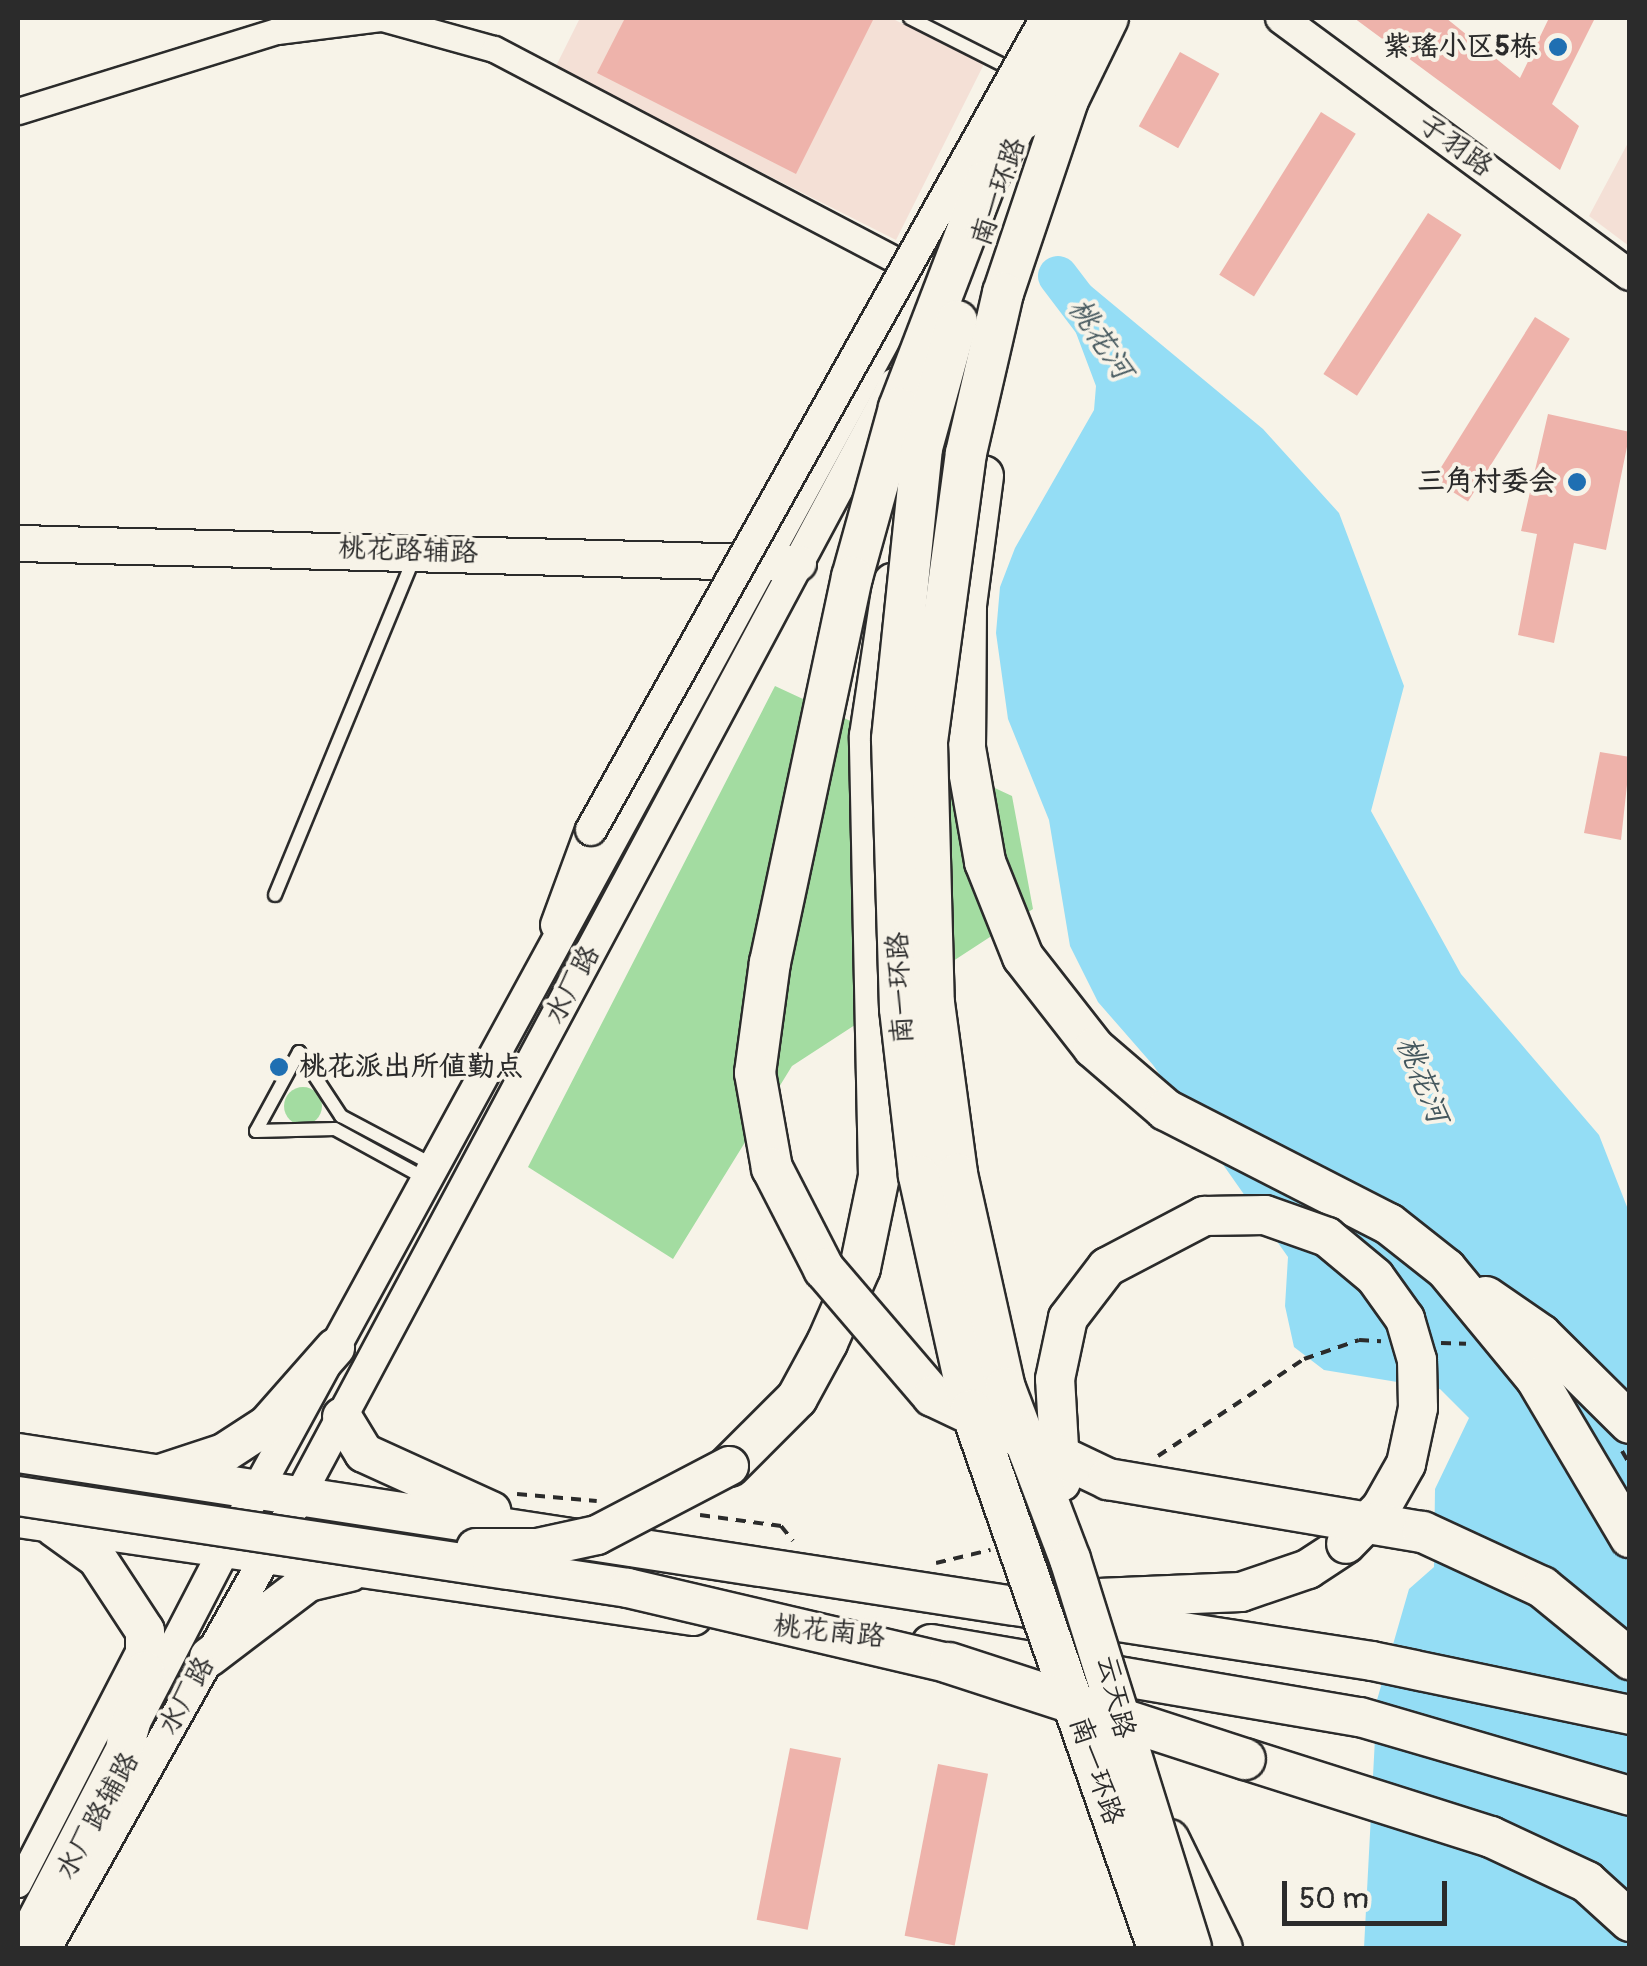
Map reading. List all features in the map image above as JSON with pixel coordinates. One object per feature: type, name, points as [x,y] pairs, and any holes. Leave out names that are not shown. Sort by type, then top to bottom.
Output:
[{"type":"highway","name":"南一环路","points":[[1066,18],[922,448],[892,738],[900,1009],[919,1176],[971,1410],[1158,1948]]},
{"type":"highway","name":"南一环路","points":[[1108,18],[1042,91],[1003,293],[966,454],[927,743],[934,1002],[957,1174],[1006,1388],[1070,1559],[1191,1948]]},
{"type":"highway","points":[[1042,91],[966,606],[966,748],[985,862],[1023,957],[1094,1048],[1166,1110],[1389,1224],[1446,1270],[1541,1335],[1630,1422]]},
{"type":"highway","points":[[1042,91],[986,181],[898,408],[852,576],[770,962],[756,1073],[772,1168],[824,1269],[933,1396],[1108,1478],[1423,1532],[1542,1587],[1630,1659]]},
{"type":"highway","points":[[730,1466],[798,1398],[827,1343],[860,1268],[879,1176],[870,736],[922,448]]},
{"type":"highway","points":[[1446,1270],[1536,1378],[1630,1538]]},
{"type":"highway","points":[[949,1663],[1491,1837],[1588,1882],[1630,1921]]},
{"type":"highway","points":[[1138,1778],[1222,1948]]},
{"type":"main road","name":"桃花路辅路","points":[[18,543],[782,563]]},
{"type":"main road","points":[[1004,1602],[1241,1592],[1308,1569],[1346,1544],[1381,1508],[1406,1464],[1418,1408],[1417,1360],[1405,1320],[1375,1277],[1327,1237],[1265,1215],[1204,1216],[1107,1267],[1068,1318],[1054,1428],[1070,1559]]},
{"type":"main road","points":[[156,1475],[224,1453],[267,1425],[335,1348]]},
{"type":"main road","points":[[342,1416],[364,1453],[396,1472],[549,1534]]},
{"type":"main road","name":"桃花南路","points":[[18,1454],[1372,1661],[1630,1715]]},
{"type":"main road","points":[[18,1484],[398,1548],[537,1548],[597,1535],[730,1466]]},
{"type":"main road","points":[[18,1496],[628,1588],[949,1663]]},
{"type":"main road","points":[[33,1520],[97,1558],[131,1600],[145,1638],[126,1741]]},
{"type":"main road","name":"桃花南路","points":[[33,1520],[1108,1672],[1360,1718],[1630,1796]]},
{"type":"main road","points":[[209,1657],[308,1582],[361,1569]]},
{"type":"main road","name":"云天路","points":[[1054,1612],[1140,1948]]},
{"type":"main road","name":"云天路","points":[[1098,1620],[1179,1948]]},
{"type":"street","points":[[18,111],[277,31],[382,18],[494,49],[903,264]]},
{"type":"street","points":[[550,958],[561,896],[592,830],[903,264],[1046,18]]},
{"type":"street","name":"水厂路","points":[[18,1948],[225,1548],[550,958],[1094,18]]},
{"type":"street","name":"子羽路","points":[[1281,18],[1630,275]]},
{"type":"street","name":"水厂路","points":[[46,1948],[342,1416],[782,563],[1042,91]]},
{"type":"street","name":"水厂路辅路","points":[[18,1884],[145,1638]]},
{"type":"street","name":"水厂路辅路","points":[[58,1948],[205,1688],[209,1657]]},
{"type":"lane","points":[[910,18],[1042,91]]},
{"type":"lane","points":[[275,895],[416,551]]},
{"type":"lane","points":[[299,1052],[341,1116],[432,1173],[335,1129],[256,1132],[299,1052]]},
{"type":"path","points":[[1155,1458],[1304,1359]]},
{"type":"path","points":[[498,1494],[608,1502]]},
{"type":"path","points":[[685,1513],[782,1526],[804,1554]]},
{"type":"path","points":[[916,1562],[1001,1547]]},
{"type":"shaded area","points":[[580,18],[891,18],[984,64],[896,240],[555,68]]},
{"type":"shaded area","points":[[1629,141],[1629,246],[1589,216]]},
{"type":"green space","points":[[775,686],[1012,796],[1033,909],[792,1066],[673,1259],[528,1167]]},
{"type":"green space","points":[[303,1087],[317,1092],[322,1106],[317,1120],[303,1125],[289,1120],[284,1106],[289,1092]]},
{"type":"water","points":[[1080,277],[1263,429],[1339,513],[1404,686],[1371,811],[1461,974],[1599,1135],[1629,1212],[1627,1948],[1364,1948],[1377,1700],[1409,1589],[1434,1567],[1435,1489],[1469,1418],[1440,1389],[1324,1370],[1294,1347],[1285,1306],[1288,1257],[1153,1065],[1098,1002],[1070,946],[1049,820],[1008,719],[996,633],[1000,587],[1015,548],[1094,410],[1096,386],[1061,293]]},
{"type":"building","points":[[625,18],[874,18],[796,174],[597,73]]},
{"type":"building","points":[[1354,18],[1446,18],[1520,78],[1549,18],[1595,18],[1552,104],[1579,126],[1560,170]]},
{"type":"building","points":[[1180,52],[1219,74],[1178,148],[1139,126]]},
{"type":"building","points":[[1321,112],[1356,134],[1254,297],[1219,275]]},
{"type":"building","points":[[1428,213],[1462,235],[1357,396],[1323,374]]},
{"type":"building","points":[[1535,317],[1570,339],[1468,502],[1433,480]]},
{"type":"building","points":[[1548,414],[1630,432],[1606,550],[1574,543],[1554,643],[1518,635],[1537,534],[1521,531]]},
{"type":"building","points":[[1600,752],[1630,757],[1621,840],[1584,833]]},
{"type":"building","points":[[790,1748],[841,1758],[808,1930],[757,1920]]},
{"type":"building","points":[[938,1764],[988,1774],[955,1946],[905,1936]]},
{"type":"waterway","name":"桃花河","points":[[1058,276],[1099,330]]},
{"type":"place","name":"紫瑶小区5栋","points":[[1558,47]]},
{"type":"place","name":"三角村委会","points":[[1577,482]]},
{"type":"place","name":"桃花派出所值勤点","points":[[279,1067]]}]
